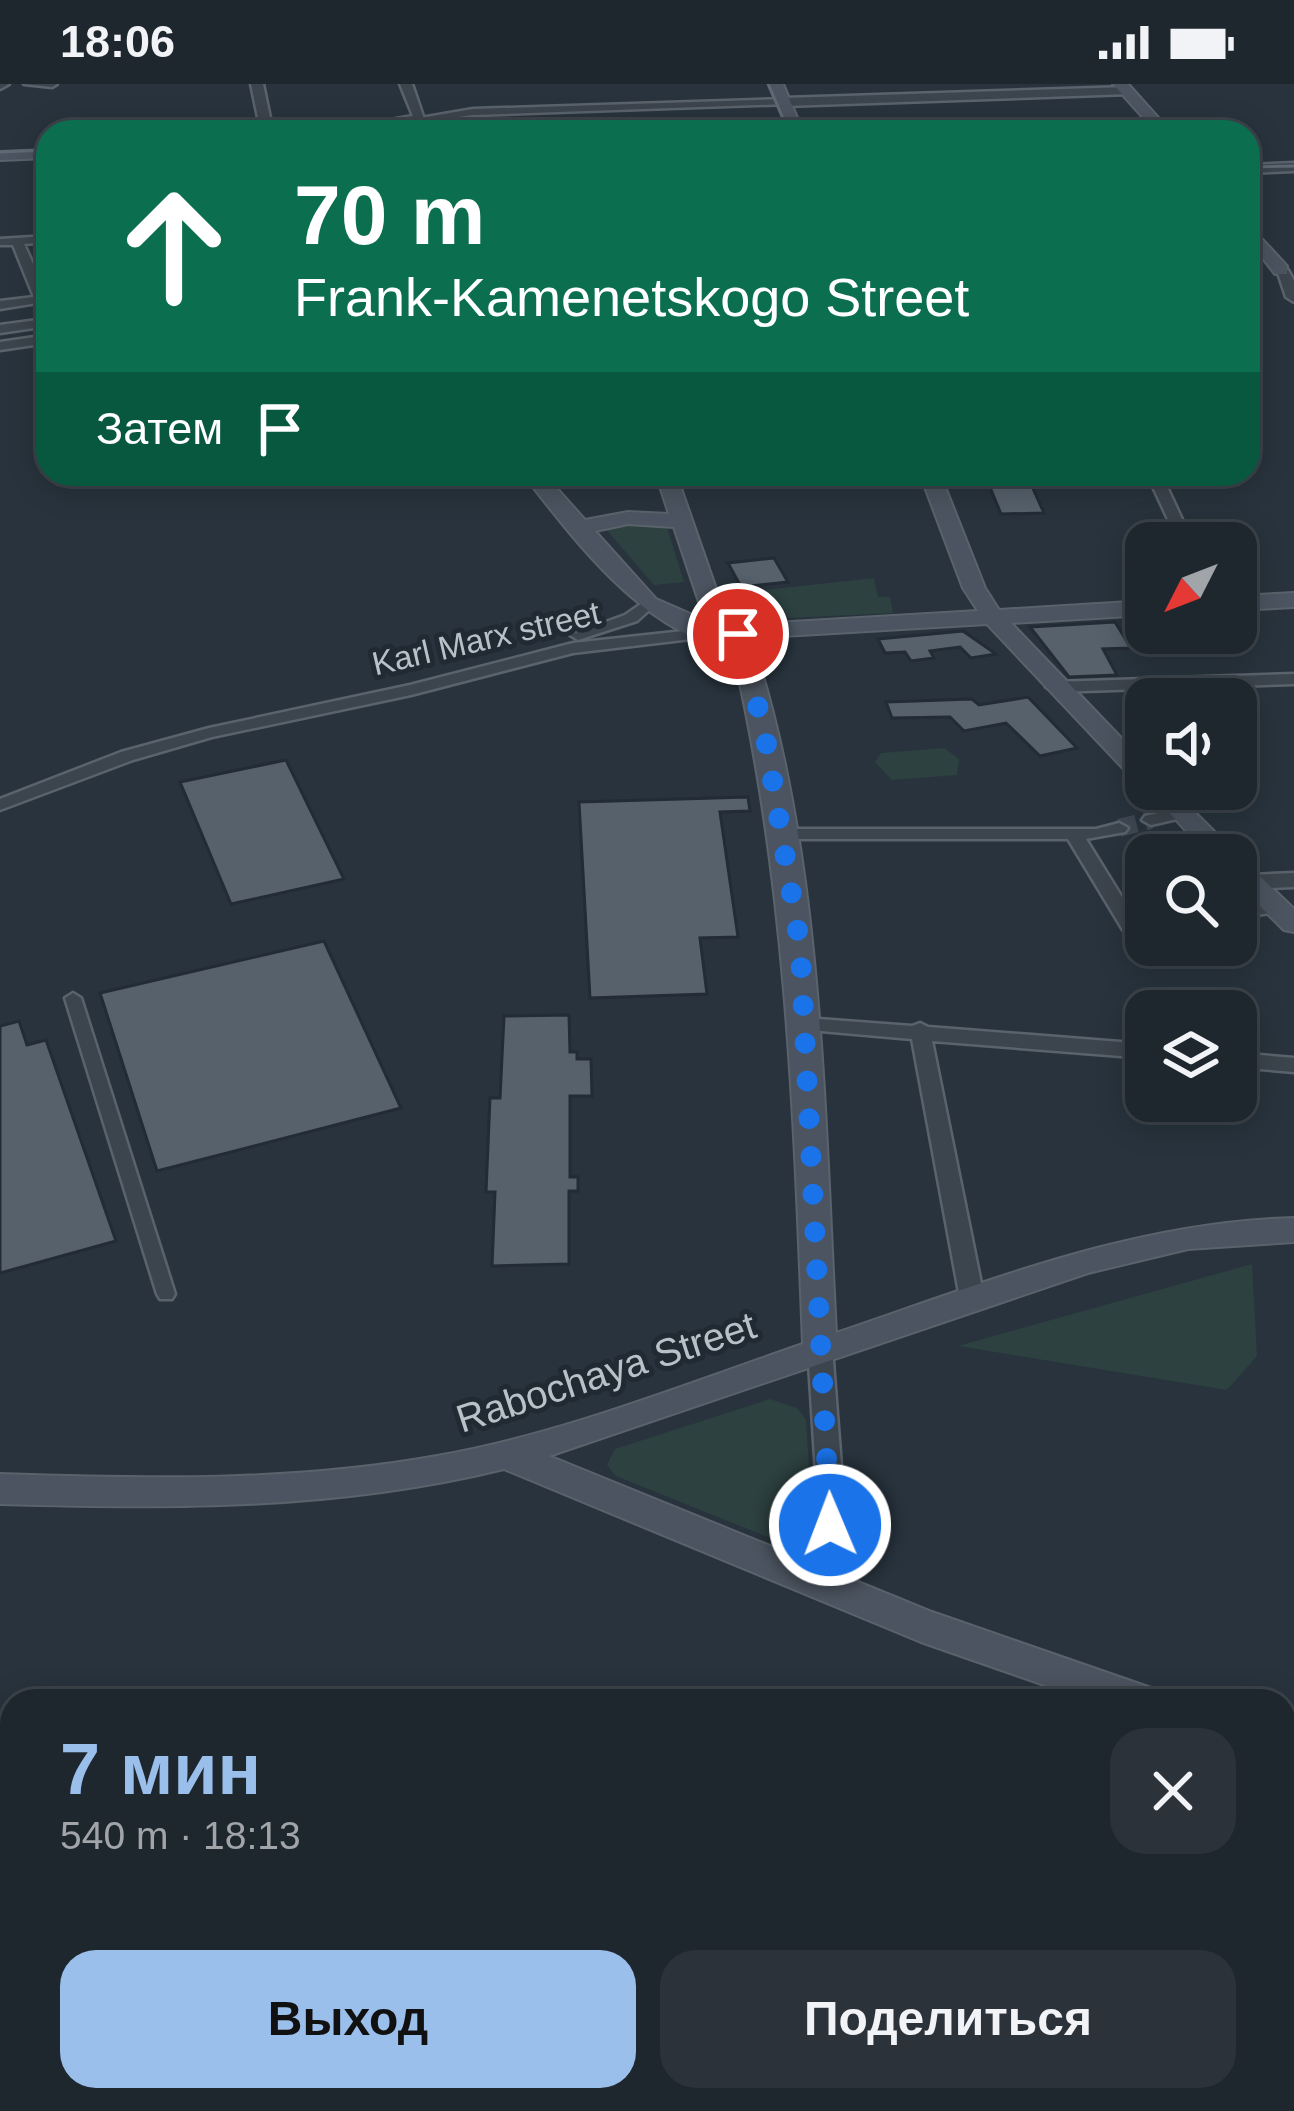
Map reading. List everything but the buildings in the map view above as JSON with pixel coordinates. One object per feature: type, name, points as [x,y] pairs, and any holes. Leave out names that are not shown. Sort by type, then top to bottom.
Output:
[{"type":"main road","points":[[776,84],[792,120]]},
{"type":"main road","points":[[1123,87],[1153,120]]},
{"type":"main road","points":[[0,153],[36,151]]},
{"type":"main road","points":[[1260,242],[1287,270]]},
{"type":"main road","points":[[543,486],[648,604],[741,643],[991,615],[1125,609]]},
{"type":"main road","points":[[670,486],[701,625]]},
{"type":"main road","points":[[935,486],[974,588],[991,615],[1125,757]]},
{"type":"main road","points":[[578,528],[628,518],[681,521]]},
{"type":"main road","points":[[1257,602],[1294,600]]},
{"type":"main road","points":[[741,643],[784,834],[805,1024],[820,1348]]},
{"type":"main road","points":[[1177,810],[1202,834]]},
{"type":"main road","points":[[1257,889],[1285,916]]},
{"type":"main road","name":"Rabochaya Street","points":[[0,1489],[346,1486],[505,1455],[972,1298],[1174,1238],[1294,1230]]},
{"type":"main road","points":[[505,1455],[621,1498],[818,1583],[1107,1689]]},
{"type":"street","points":[[28,84],[52,84]]},
{"type":"street","points":[[257,84],[264,120]]},
{"type":"street","points":[[406,84],[420,119]]},
{"type":"street","points":[[413,120],[473,112],[1123,87]]},
{"type":"street","points":[[1260,168],[1294,167]]},
{"type":"street","points":[[0,242],[36,240]]},
{"type":"street","points":[[17,241],[36,283]]},
{"type":"street","points":[[1287,270],[1294,297]]},
{"type":"street","points":[[0,305],[36,300]]},
{"type":"street","points":[[0,328],[36,321]]},
{"type":"street","points":[[0,346],[36,341]]},
{"type":"street","points":[[1160,486],[1176,522]]},
{"type":"street","points":[[0,794],[166,737],[452,674],[610,626],[648,604]]},
{"type":"street","name":"Karl Marx street","points":[[0,805],[127,756],[209,733],[411,690],[573,648],[701,625]]},
{"type":"street","points":[[1054,687],[1294,679]]},
{"type":"street","points":[[1151,820],[1180,813]]},
{"type":"street","points":[[784,834],[1073,834],[1119,828]]},
{"type":"street","points":[[1073,834],[1125,918]]},
{"type":"street","points":[[1257,876],[1294,880]]},
{"type":"street","points":[[73,998],[166,1294]]},
{"type":"street","points":[[805,1024],[1125,1049]]},
{"type":"street","points":[[920,1030],[972,1298]]},
{"type":"street","points":[[1257,1062],[1294,1065]]},
{"type":"street","points":[[818,1583],[832,1505],[820,1348]]},
{"type":"green space","points":[[666,524],[684,582],[654,585],[604,527]]},
{"type":"green space","points":[[874,578],[878,597],[890,597],[893,613],[748,620],[736,593]]},
{"type":"green space","points":[[944,748],[959,759],[957,775],[892,780],[875,762],[881,753]]},
{"type":"green space","points":[[1252,1264],[1257,1356],[1227,1390],[958,1346]]},
{"type":"green space","points":[[770,1399],[797,1408],[806,1420],[813,1527],[804,1537],[775,1540],[616,1476],[607,1465],[615,1449]]},
{"type":"tunnel","points":[[1119,828],[1151,820]]},
{"type":"tram line","points":[[768,84],[784,120]]},
{"type":"tram line","points":[[0,152],[36,150]]},
{"type":"tram line","points":[[1260,167],[1294,166]]},
{"type":"route","points":[[738,634],[764,729],[800,945],[830,1525]]}]
